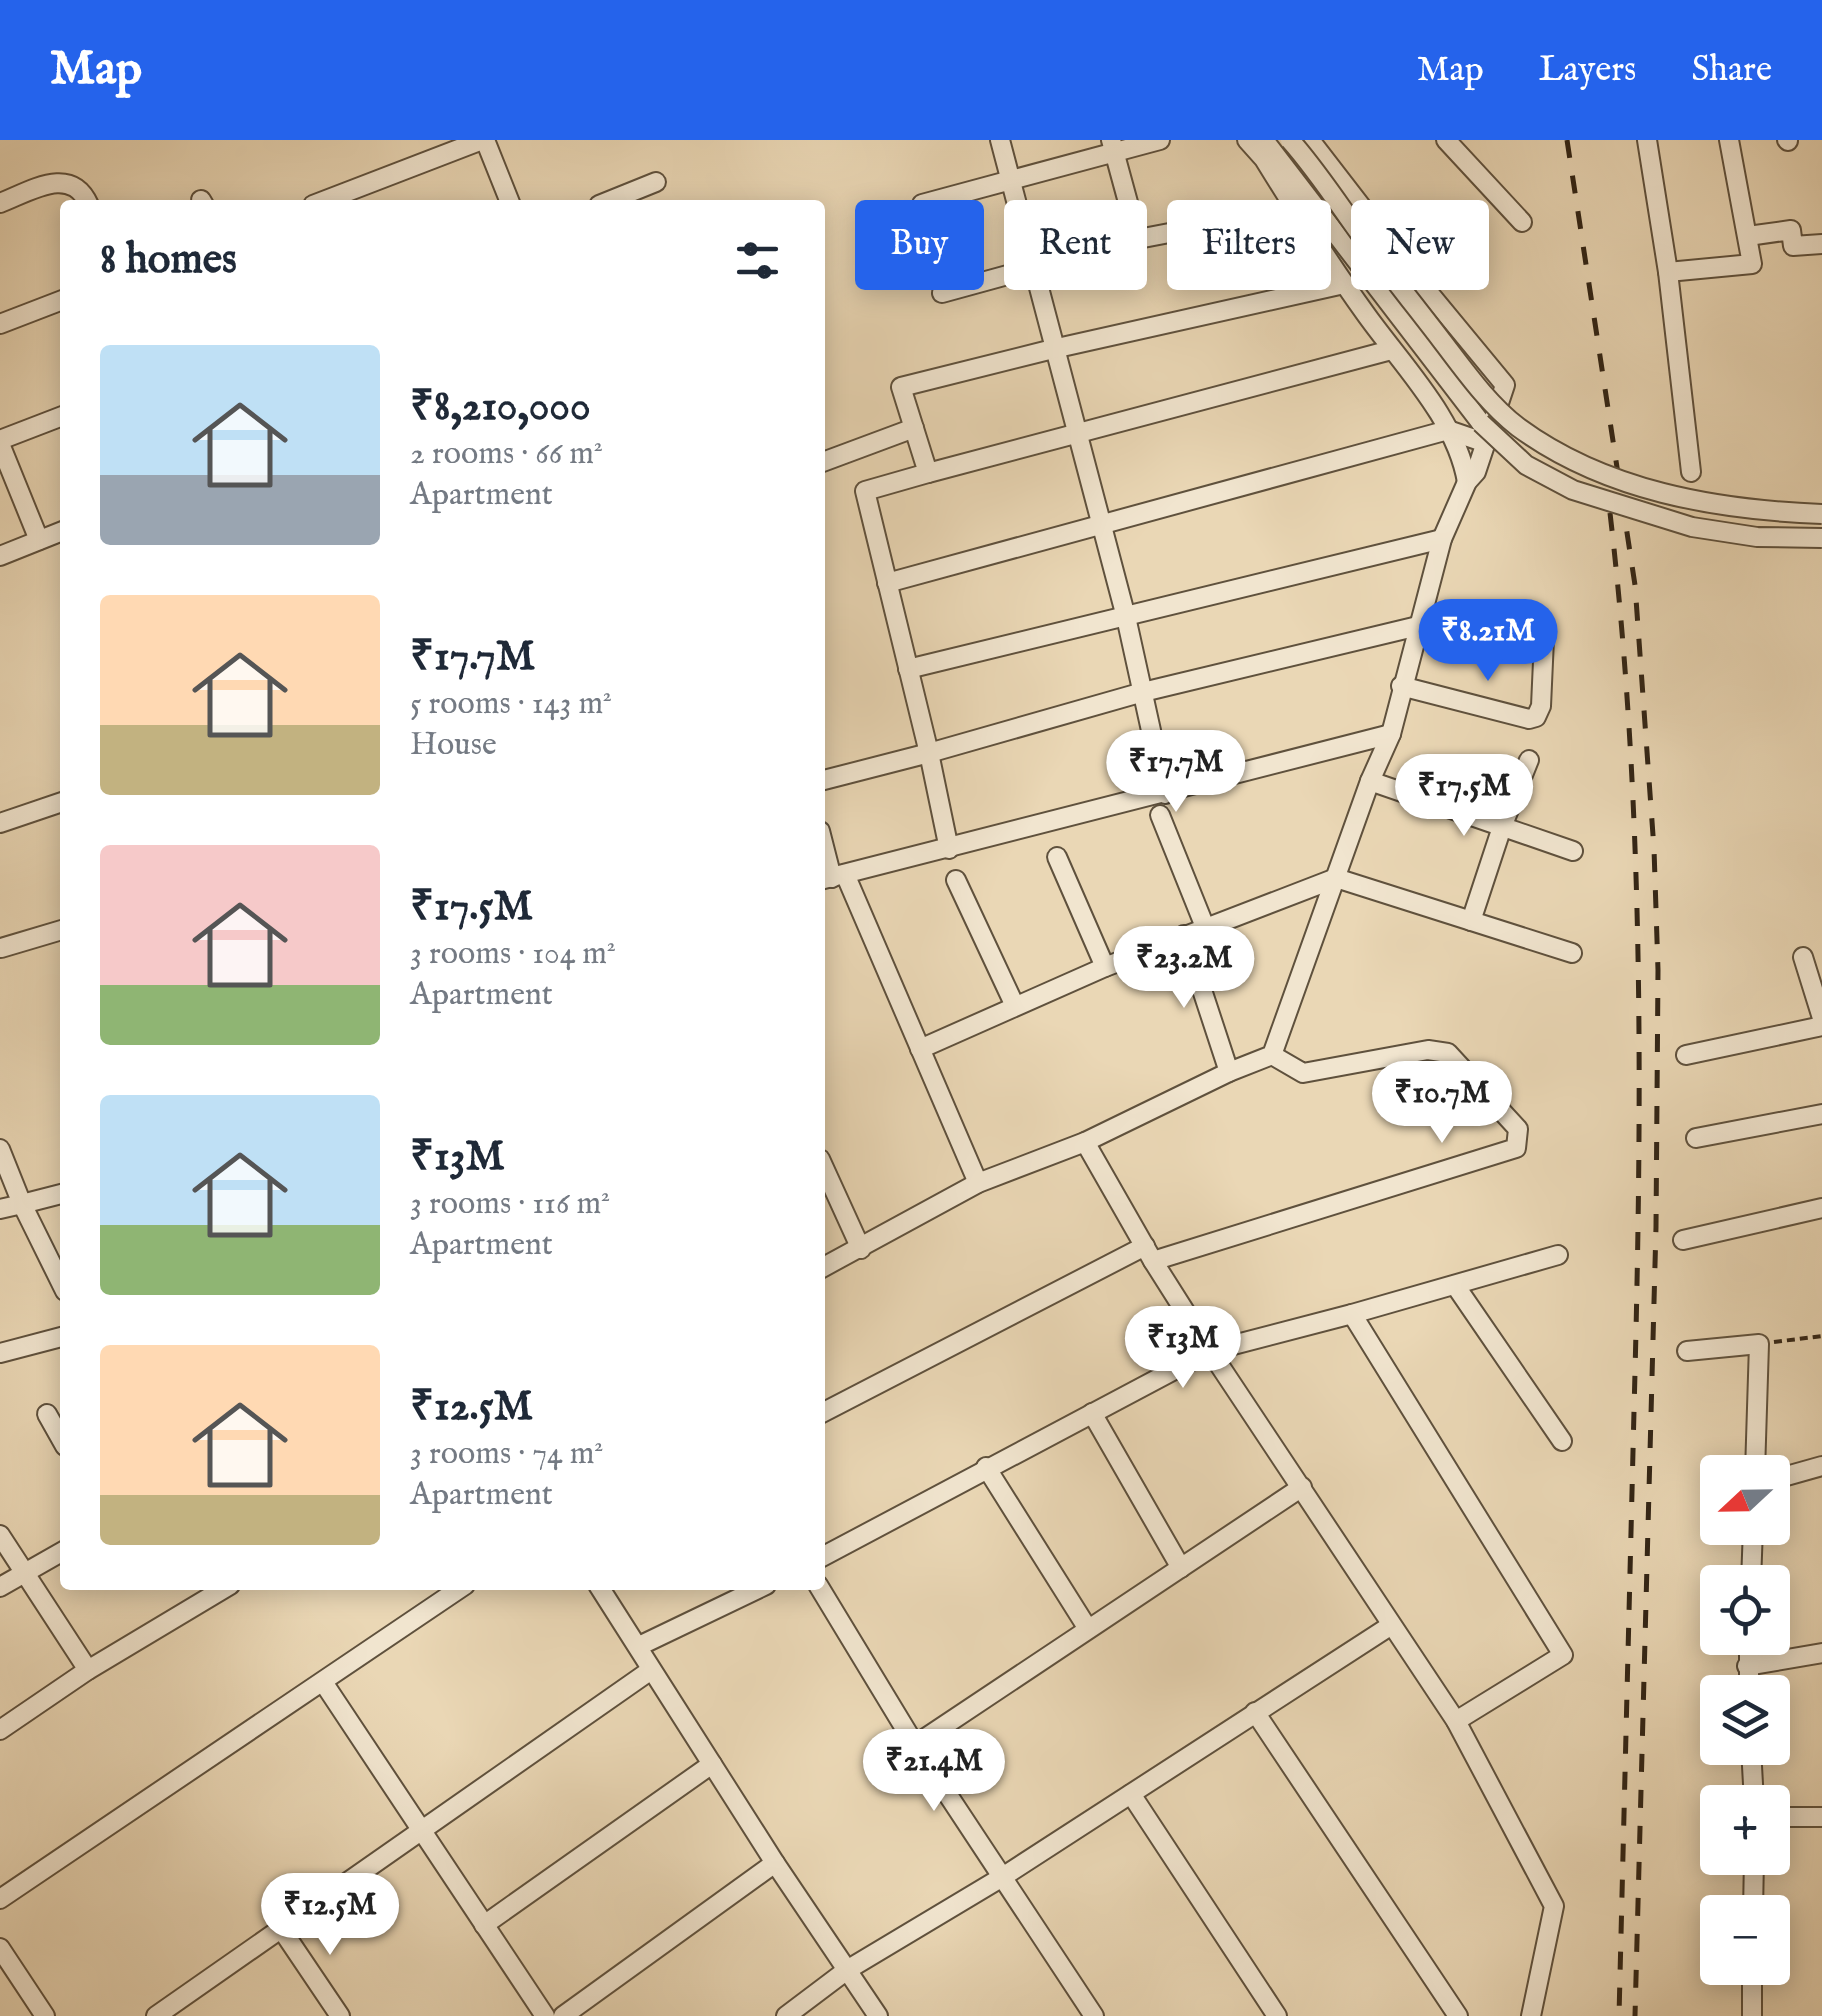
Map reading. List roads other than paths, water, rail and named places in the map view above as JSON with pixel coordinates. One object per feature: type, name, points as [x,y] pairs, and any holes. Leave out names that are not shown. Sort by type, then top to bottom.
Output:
[{"type":"street","points":[[326,200],[484,140],[509,200]]},
{"type":"street","points":[[1000,140],[1015,200]]},
{"type":"street","points":[[937,200],[1113,146],[1160,140]]},
{"type":"street","points":[[1247,140],[1289,200]]},
{"type":"street","points":[[1264,140],[1481,424],[1526,465],[1573,490],[1692,526],[1757,537],[1822,538]]},
{"type":"street","points":[[1290,140],[1481,391],[1517,426],[1574,460],[1650,491],[1731,508],[1822,514]]},
{"type":"street","points":[[825,1267],[978,1183],[1085,1142],[1272,1055],[1370,781],[1391,734],[1442,539],[1476,472],[1505,385],[1414,276],[1310,140]]},
{"type":"street","points":[[1446,140],[1522,222]]},
{"type":"street","points":[[1647,140],[1668,272],[1691,472]]},
{"type":"street","points":[[1668,272],[1752,264],[1730,140]]},
{"type":"street","points":[[1113,146],[1128,200]]},
{"type":"street","points":[[0,203],[50,184],[69,182],[79,187],[86,200]]},
{"type":"street","points":[[611,200],[656,182]]},
{"type":"street","points":[[1748,236],[1791,230],[1793,246],[1822,244]]},
{"type":"street","points":[[1331,264],[1448,430],[1462,456],[1468,482]]},
{"type":"street","points":[[942,293],[1004,276]]},
{"type":"street","points":[[928,473],[902,387],[1344,284]]},
{"type":"street","points":[[1039,290],[1126,617],[1165,794]]},
{"type":"street","points":[[0,324],[60,301]]},
{"type":"street","points":[[949,848],[866,491],[1391,350]]},
{"type":"street","points":[[39,540],[0,442],[60,417]]},
{"type":"street","points":[[825,461],[914,428]]},
{"type":"street","points":[[886,582],[1448,430],[1486,443]]},
{"type":"street","points":[[0,556],[60,532]]},
{"type":"street","points":[[908,669],[1442,539]]},
{"type":"street","points":[[825,780],[1143,692],[1418,626]]},
{"type":"street","points":[[1401,686],[1529,719],[1536,717],[1541,706],[1544,639]]},
{"type":"street","points":[[832,877],[1391,734]]},
{"type":"street","points":[[1471,921],[1502,826],[1529,760]]},
{"type":"street","points":[[1370,781],[1573,852]]},
{"type":"street","points":[[0,823],[60,803]]},
{"type":"street","points":[[1160,815],[1205,927]]},
{"type":"street","points":[[825,850],[832,877],[920,1050],[978,1183]]},
{"type":"street","points":[[1057,858],[1105,967]]},
{"type":"street","points":[[920,1050],[1184,934],[1336,878],[1572,953]]},
{"type":"street","points":[[956,880],[1015,1006]]},
{"type":"street","points":[[2,948],[60,930]]},
{"type":"street","points":[[1184,934],[1229,1072]]},
{"type":"street","points":[[1803,957],[1822,1018]]},
{"type":"street","points":[[1686,1056],[1822,1026]]},
{"type":"street","points":[[825,1412],[1149,1254],[1516,1148],[1518,1129],[1448,1053],[1428,1050],[1303,1073],[1272,1055]]},
{"type":"street","points":[[1696,1138],[1822,1114]]},
{"type":"street","points":[[1085,1142],[1210,1351],[1456,1721],[1554,1906],[1530,2016]]},
{"type":"street","points":[[0,1149],[60,1281]]},
{"type":"street","points":[[825,1170],[861,1249]]},
{"type":"street","points":[[0,1209],[60,1194]]},
{"type":"street","points":[[1683,1240],[1822,1208]]},
{"type":"street","points":[[825,1555],[1210,1351],[1558,1255]]},
{"type":"street","points":[[1455,1285],[1562,1441]]},
{"type":"street","points":[[1352,1314],[1563,1654],[1456,1721]]},
{"type":"street","points":[[0,1353],[60,1337]]},
{"type":"street","points":[[1687,1351],[1759,1344],[1755,1455]]},
{"type":"street","points":[[1092,1413],[1180,1568]]},
{"type":"street","points":[[47,1414],[60,1437]]},
{"type":"street","points":[[1790,1475],[1822,1466]]},
{"type":"street","points":[[986,1468],[1088,1629]]},
{"type":"street","points":[[916,1745],[1302,1488]]},
{"type":"street","points":[[0,1535],[88,1670]]},
{"type":"street","points":[[0,1586],[60,1553]]},
{"type":"street","points":[[0,1730],[88,1670],[222,1590]]},
{"type":"street","points":[[0,1900],[458,1590]]},
{"type":"street","points":[[601,1590],[775,1863],[878,2016]]},
{"type":"street","points":[[639,1646],[756,1590]]},
{"type":"street","points":[[821,1590],[916,1745],[1094,2016]]},
{"type":"street","points":[[786,2016],[847,1970],[1004,1876],[1390,1626]]},
{"type":"street","points":[[1748,1666],[1822,1653]]},
{"type":"street","points":[[1748,1655],[1748,1675]]},
{"type":"street","points":[[156,2016],[652,1670]]},
{"type":"street","points":[[323,1682],[544,2016]]},
{"type":"street","points":[[1255,1712],[1458,2016]]},
{"type":"street","points":[[484,1925],[712,1764]]},
{"type":"street","points":[[1132,1794],[1278,2016]]},
{"type":"street","points":[[1790,1817],[1822,1818]]},
{"type":"street","points":[[563,2016],[775,1863]]},
{"type":"street","points":[[280,1926],[340,2016]]},
{"type":"street","points":[[0,1948],[45,2016]]},
{"type":"street","points":[[1752,1985],[1752,2016]]},
{"type":"railway","points":[[1567,140],[1635,585],[1654,849],[1658,970],[1656,1227],[1635,2016]]},
{"type":"railway","points":[[1610,513],[1630,737],[1639,1074],[1619,2016]]}]
